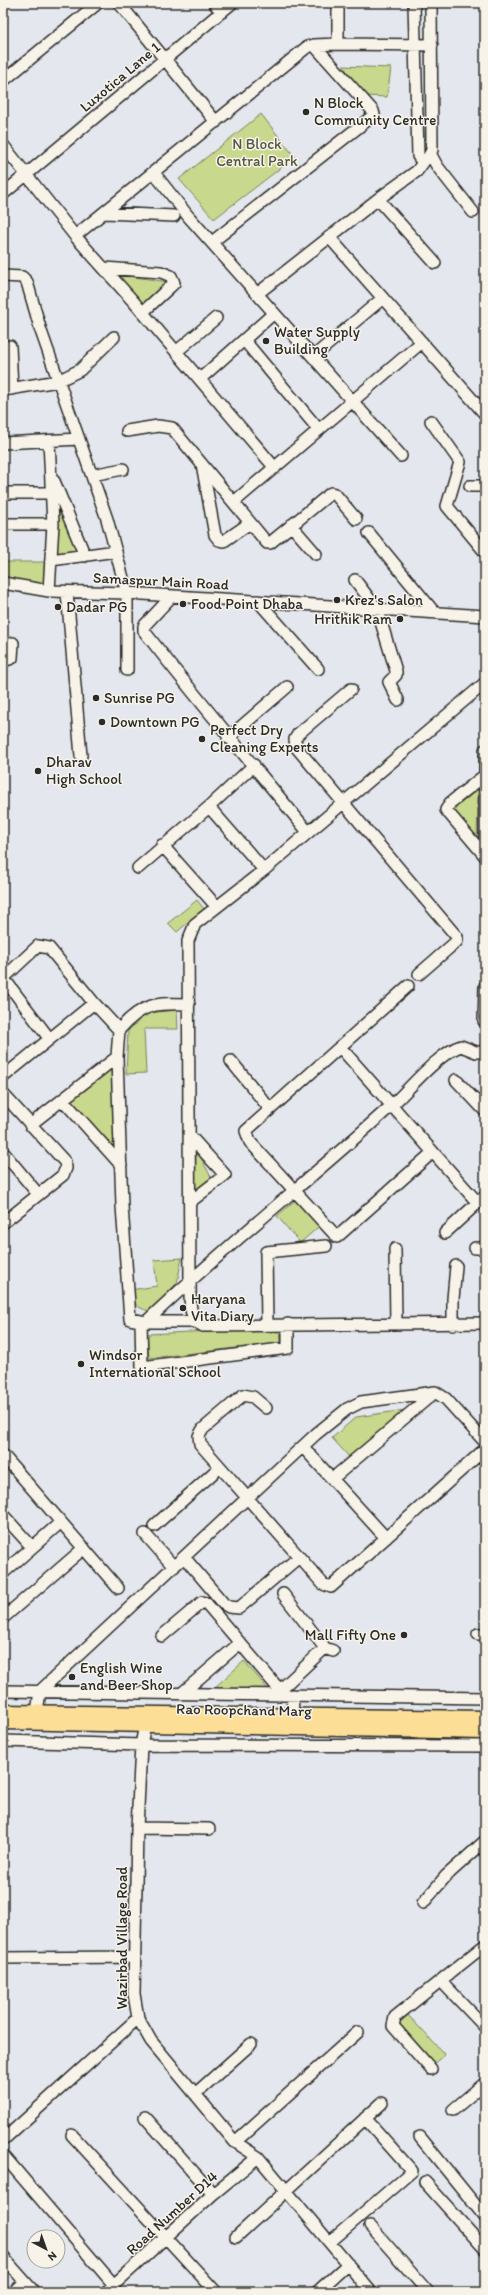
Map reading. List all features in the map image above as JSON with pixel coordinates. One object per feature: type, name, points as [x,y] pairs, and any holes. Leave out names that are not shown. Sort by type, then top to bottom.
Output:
[{"type":"main road","name":"Rao Roopchand Marg","points":[[3,1712],[292,1722],[484,1738]]},
{"type":"main road","name":"Rao Roopchand Marg","points":[[3,1722],[144,1725],[485,1718]]},
{"type":"street","points":[[3,81],[98,3]]},
{"type":"street","points":[[119,3],[216,122]]},
{"type":"street","name":"Luxotica Lane 1","points":[[3,194],[164,60],[218,7],[232,3]]},
{"type":"street","points":[[338,3],[338,44]]},
{"type":"street","points":[[414,3],[418,156],[420,159],[428,157]]},
{"type":"street","points":[[258,294],[378,198],[417,171],[428,157],[432,45],[431,3]]},
{"type":"street","points":[[212,242],[374,115],[373,111],[314,45]]},
{"type":"street","points":[[75,236],[302,51],[314,45],[432,45]]},
{"type":"street","points":[[3,145],[28,174],[75,236],[143,312],[275,468]]},
{"type":"street","points":[[428,157],[437,166],[473,212]]},
{"type":"street","points":[[154,173],[188,216],[314,356],[401,456]]},
{"type":"street","points":[[378,198],[435,263]]},
{"type":"street","points":[[105,213],[174,216]]},
{"type":"street","points":[[330,237],[485,414]]},
{"type":"street","points":[[104,268],[160,272],[171,276],[174,283],[143,312]]},
{"type":"street","points":[[3,276],[22,277],[27,282],[58,381],[80,439],[116,551],[127,593],[127,670]]},
{"type":"street","points":[[314,356],[384,298]]},
{"type":"street","points":[[200,379],[274,313]]},
{"type":"street","points":[[176,352],[216,318]]},
{"type":"street","points":[[10,346],[8,389],[58,381],[80,370],[114,337]]},
{"type":"street","points":[[244,340],[319,430]]},
{"type":"street","points":[[234,502],[422,342]]},
{"type":"street","points":[[431,421],[460,462],[447,506],[485,552]]},
{"type":"street","points":[[127,431],[158,426],[172,428],[264,540],[270,543],[331,493],[335,494],[356,519]]},
{"type":"street","points":[[3,443],[80,439]]},
{"type":"street","points":[[49,441],[52,476],[51,493],[53,524],[49,591]]},
{"type":"street","points":[[202,464],[215,535],[219,540],[224,541],[250,523]]},
{"type":"street","points":[[92,475],[123,469]]},
{"type":"street","points":[[52,476],[85,556]]},
{"type":"street","points":[[470,486],[485,486]]},
{"type":"street","points":[[3,493],[51,493]]},
{"type":"street","points":[[3,524],[53,524]]},
{"type":"street","points":[[291,525],[316,554]]},
{"type":"street","points":[[369,533],[434,612]]},
{"type":"street","points":[[51,560],[116,551]]},
{"type":"street","points":[[355,580],[377,609],[396,671],[396,675],[389,682],[398,700]]},
{"type":"street","name":"Samaspur Main Road","points":[[3,583],[49,591],[127,593],[485,616]]},
{"type":"street","points":[[67,592],[81,756]]},
{"type":"street","points":[[172,596],[144,626],[144,631],[228,738],[254,765],[308,832]]},
{"type":"street","points":[[258,601],[318,669]]},
{"type":"street","points":[[3,661],[12,658],[13,643]]},
{"type":"street","points":[[196,1322],[192,1314],[190,1280],[188,941],[191,932],[196,924],[264,870],[342,802],[485,683]]},
{"type":"street","points":[[228,738],[287,687]]},
{"type":"street","points":[[351,689],[298,734],[295,739],[296,747],[457,937],[457,941],[419,974]]},
{"type":"street","points":[[485,750],[485,855]]},
{"type":"street","points":[[138,868],[209,807],[254,765]]},
{"type":"street","points":[[485,775],[450,803],[446,810],[485,855]]},
{"type":"street","points":[[209,807],[264,870]]},
{"type":"street","points":[[162,846],[217,907]]},
{"type":"street","points":[[49,1038],[5,980],[7,975],[38,946],[50,948],[94,1003],[119,1030],[117,1057],[121,1165],[130,1319],[143,1321],[196,1322],[203,1326],[268,1324],[485,1323]]},
{"type":"street","points":[[408,986],[246,1131],[247,1138],[295,1189],[337,1237],[433,1152]]},
{"type":"street","points":[[484,1021],[485,986]]},
{"type":"street","points":[[3,1077],[49,1038],[94,1003]]},
{"type":"street","points":[[119,1030],[152,1004],[189,1004]]},
{"type":"street","points":[[288,1324],[288,1348],[142,1367],[143,1321],[392,1105],[445,1054],[454,1048],[461,1046],[476,1052],[485,1052]]},
{"type":"street","points":[[340,1047],[433,1152],[481,1199],[445,1233]]},
{"type":"street","points":[[30,1125],[117,1057]]},
{"type":"street","points":[[230,1061],[270,1109]]},
{"type":"street","points":[[456,1080],[485,1111]]},
{"type":"street","points":[[3,1094],[65,1162],[66,1168],[63,1175],[3,1223]]},
{"type":"street","points":[[63,1100],[121,1165]]},
{"type":"street","points":[[190,1136],[225,1175],[190,1202]]},
{"type":"street","points":[[3,1152],[38,1194]]},
{"type":"street","points":[[268,1324],[266,1252],[326,1246]]},
{"type":"street","points":[[395,1249],[396,1324]]},
{"type":"street","points":[[453,1324],[453,1299],[456,1266]]},
{"type":"street","points":[[37,1712],[40,1691],[303,1447],[353,1405],[361,1402],[435,1392],[446,1398],[485,1442]]},
{"type":"street","points":[[332,1478],[435,1392]]},
{"type":"street","points":[[266,1408],[253,1398],[243,1395],[203,1429],[199,1436],[200,1444],[323,1584],[331,1587],[485,1449]]},
{"type":"street","points":[[303,1447],[386,1538]]},
{"type":"street","points":[[3,1455],[118,1588]]},
{"type":"street","points":[[154,1526],[220,1467]]},
{"type":"street","points":[[3,1515],[32,1547]]},
{"type":"street","points":[[3,1573],[60,1522]]},
{"type":"street","points":[[145,1534],[174,1567]]},
{"type":"street","points":[[3,1618],[84,1548]]},
{"type":"street","points":[[184,1557],[224,1604],[238,1608],[299,1557]]},
{"type":"street","points":[[283,1594],[329,1649],[286,1693]]},
{"type":"street","points":[[162,1636],[202,1602],[206,1603],[286,1693],[292,1722]]},
{"type":"street","points":[[182,1693],[240,1642]]},
{"type":"street","points":[[3,1691],[286,1693],[485,1698]]},
{"type":"street","name":"Wazirbad Village Road","points":[[3,2140],[138,2018],[134,1994],[137,1828],[141,1745],[144,1725]]},
{"type":"street","points":[[3,1741],[141,1745],[484,1738]]},
{"type":"street","points":[[137,1828],[209,1829]]},
{"type":"street","points":[[423,1903],[446,1876],[484,1844]]},
{"type":"street","points":[[431,2069],[393,2026],[395,2017],[485,1945]]},
{"type":"street","points":[[3,1958],[135,1957]]},
{"type":"street","points":[[441,1981],[484,2022]]},
{"type":"street","points":[[138,2018],[151,2041],[235,2142],[258,2157],[371,2292]]},
{"type":"street","points":[[235,2142],[358,2032]]},
{"type":"street","points":[[195,2094],[251,2044]]},
{"type":"street","points":[[453,2110],[485,2083]]},
{"type":"street","points":[[236,2237],[382,2103]]},
{"type":"street","points":[[146,2117],[213,2194]]},
{"type":"street","points":[[330,2242],[412,2171],[365,2118]]},
{"type":"street","points":[[72,2135],[212,2291]]},
{"type":"street","points":[[420,2138],[485,2217]]},
{"type":"street","points":[[3,2156],[110,2288]]},
{"type":"street","name":"Road Number D14","points":[[110,2288],[213,2194],[258,2157]]},
{"type":"street","points":[[425,2182],[485,2249]]},
{"type":"street","points":[[370,2226],[428,2292]]},
{"type":"street","points":[[3,2257],[34,2292]]},
{"type":"street","points":[[317,2292],[348,2264]]},
{"type":"street","points":[[14,2292],[25,2282]]},
{"type":"green space","points":[[343,66],[391,68],[387,97],[366,96]]},
{"type":"green space","name":"N Block Central Park","points":[[261,114],[295,157],[214,219],[179,179]]},
{"type":"green space","points":[[114,274],[169,282],[143,305]]},
{"type":"green space","points":[[58,496],[82,554],[53,559]]},
{"type":"green space","points":[[3,562],[45,562],[44,585],[3,578]]},
{"type":"green space","points":[[478,789],[477,841],[452,811]]},
{"type":"green space","points":[[197,900],[204,909],[177,932],[168,923]]},
{"type":"green space","points":[[177,1010],[178,1029],[144,1029],[146,1073],[126,1074],[128,1031],[147,1013]]},
{"type":"green space","points":[[112,1068],[115,1148],[68,1100]]},
{"type":"green space","points":[[196,1148],[213,1181],[195,1196]]},
{"type":"green space","points":[[299,1197],[323,1223],[300,1243],[277,1216]]},
{"type":"green space","points":[[182,1258],[177,1283],[149,1311],[138,1306],[133,1299],[130,1290],[157,1286],[154,1260]]},
{"type":"green space","points":[[280,1328],[281,1343],[149,1358],[147,1334]]},
{"type":"green space","points":[[405,1410],[350,1458],[332,1438],[356,1417]]},
{"type":"green space","points":[[244,1661],[268,1689],[214,1688]]},
{"type":"green space","points":[[408,2015],[445,2055],[433,2065],[397,2025]]},
{"type":"place","name":"N Block Community Centre","points":[[306,112]]},
{"type":"place","name":"Water Supply Building","points":[[266,341]]},
{"type":"place","name":"Krez's Salon","points":[[337,600]]},
{"type":"place","name":"Food Point Dhaba","points":[[183,604]]},
{"type":"place","name":"Dadar PG","points":[[58,607]]},
{"type":"place","name":"Hrithik Ram","points":[[400,619]]},
{"type":"place","name":"Sunrise PG","points":[[96,698]]},
{"type":"place","name":"Downtown PG","points":[[102,722]]},
{"type":"place","name":"Perfect Dry Cleaning Experts","points":[[202,739]]},
{"type":"place","name":"Dharav High School","points":[[38,771]]},
{"type":"place","name":"Haryana Vita Diary","points":[[183,1308]]},
{"type":"place","name":"Windsor International School","points":[[81,1364]]},
{"type":"place","name":"Mall Fifty One","points":[[404,1635]]},
{"type":"place","name":"English Wine and Beer Shop","points":[[72,1677]]}]
